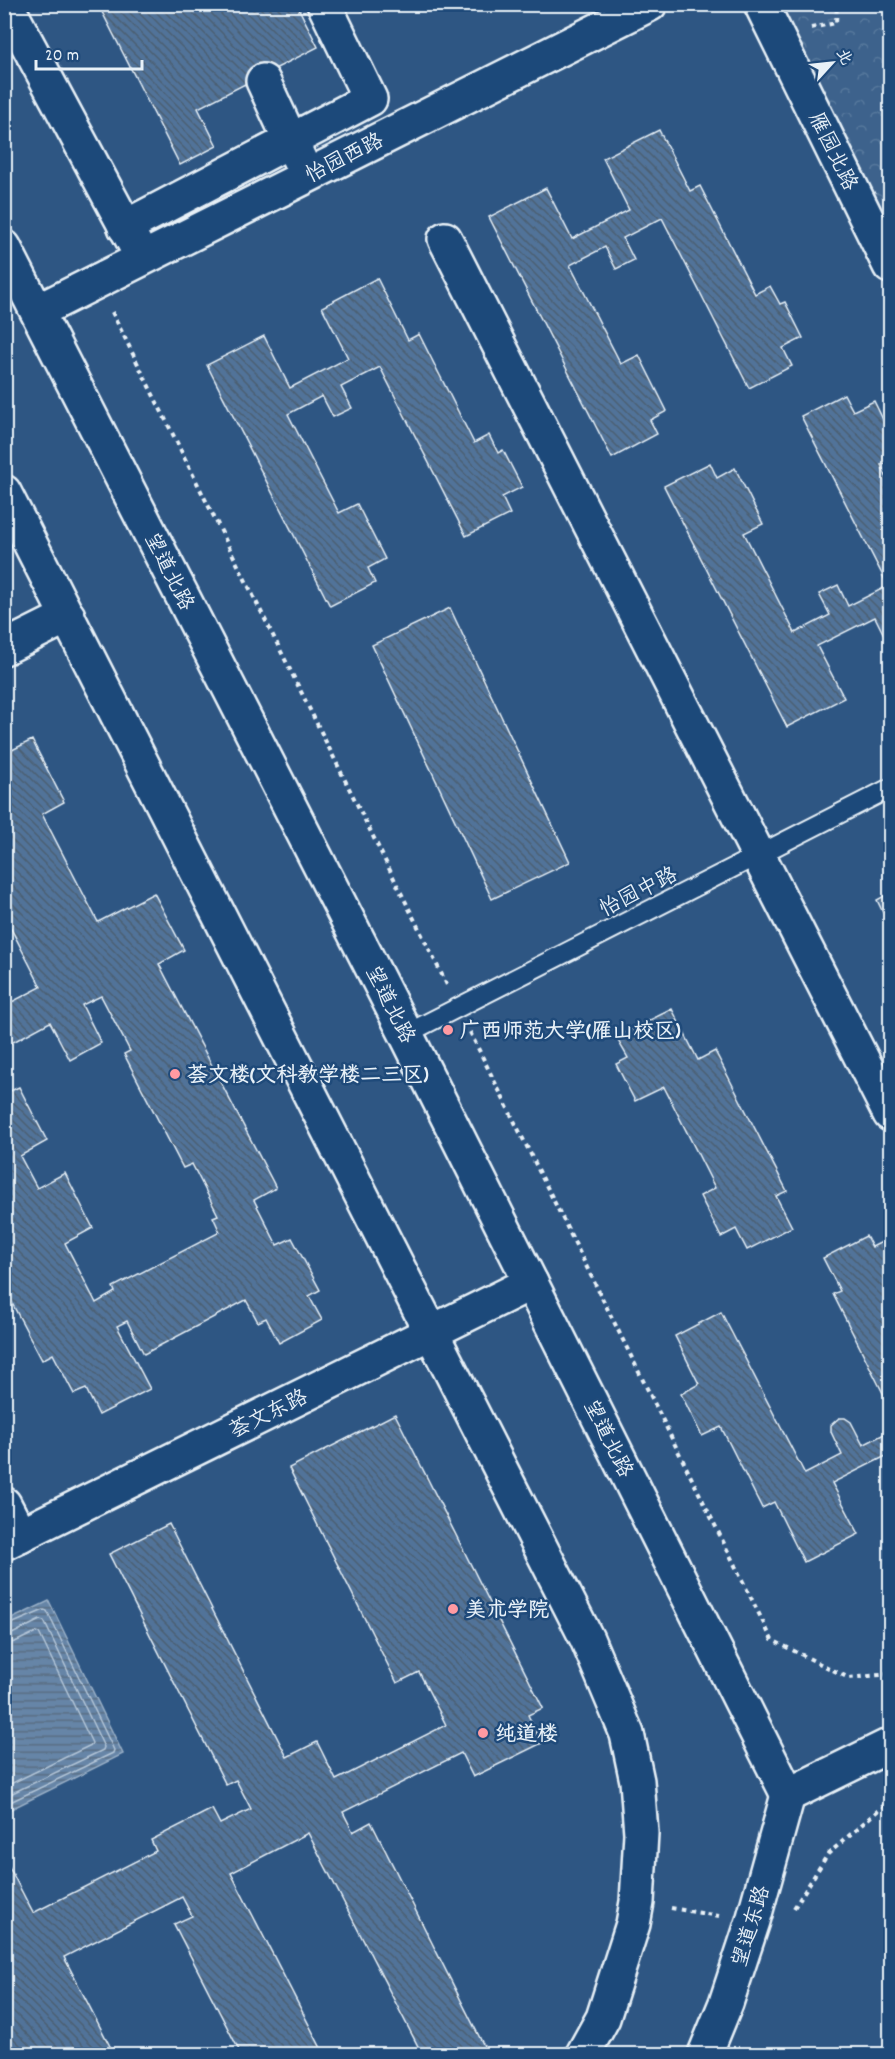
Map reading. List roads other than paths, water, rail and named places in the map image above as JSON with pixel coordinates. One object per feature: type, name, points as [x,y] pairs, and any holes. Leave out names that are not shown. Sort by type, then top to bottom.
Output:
[{"type":"street","points":[[6,4],[142,259]]},
{"type":"street","points":[[125,227],[370,99],[324,4]]},
{"type":"street","name":"怡园西路","points":[[38,310],[650,4]]},
{"type":"street","name":"雁园北路","points":[[761,4],[891,266]]},
{"type":"street","points":[[263,81],[308,176]]},
{"type":"street","points":[[445,239],[891,1114]]},
{"type":"street","name":"望道北路","points":[[4,247],[406,1034],[788,1795]]},
{"type":"street","points":[[4,492],[587,1639],[627,1734],[637,1781],[641,1833],[638,1902],[603,2018],[584,2055]]},
{"type":"street","points":[[4,648],[68,616]]},
{"type":"street","name":"荟文东路","points":[[12,1539],[531,1283]]},
{"type":"street","points":[[4,1504],[12,1539]]},
{"type":"street","points":[[788,1795],[891,1745]]},
{"type":"street","name":"望道东路","points":[[708,2053],[753,1921],[788,1795]]},
{"type":"lane","name":"怡园中路","points":[[406,1034],[891,788]]},
{"type":"water","points":[[49,1601],[123,1754],[5,1812],[5,1622]]},
{"type":"place","name":"广西师范大学(雁山校区)","points":[[448,1030]]},
{"type":"place","name":"荟文楼(文科教学楼二三区)","points":[[175,1074]]},
{"type":"place","name":"美术学院","points":[[453,1609]]},
{"type":"place","name":"纯道楼","points":[[483,1733]]}]
